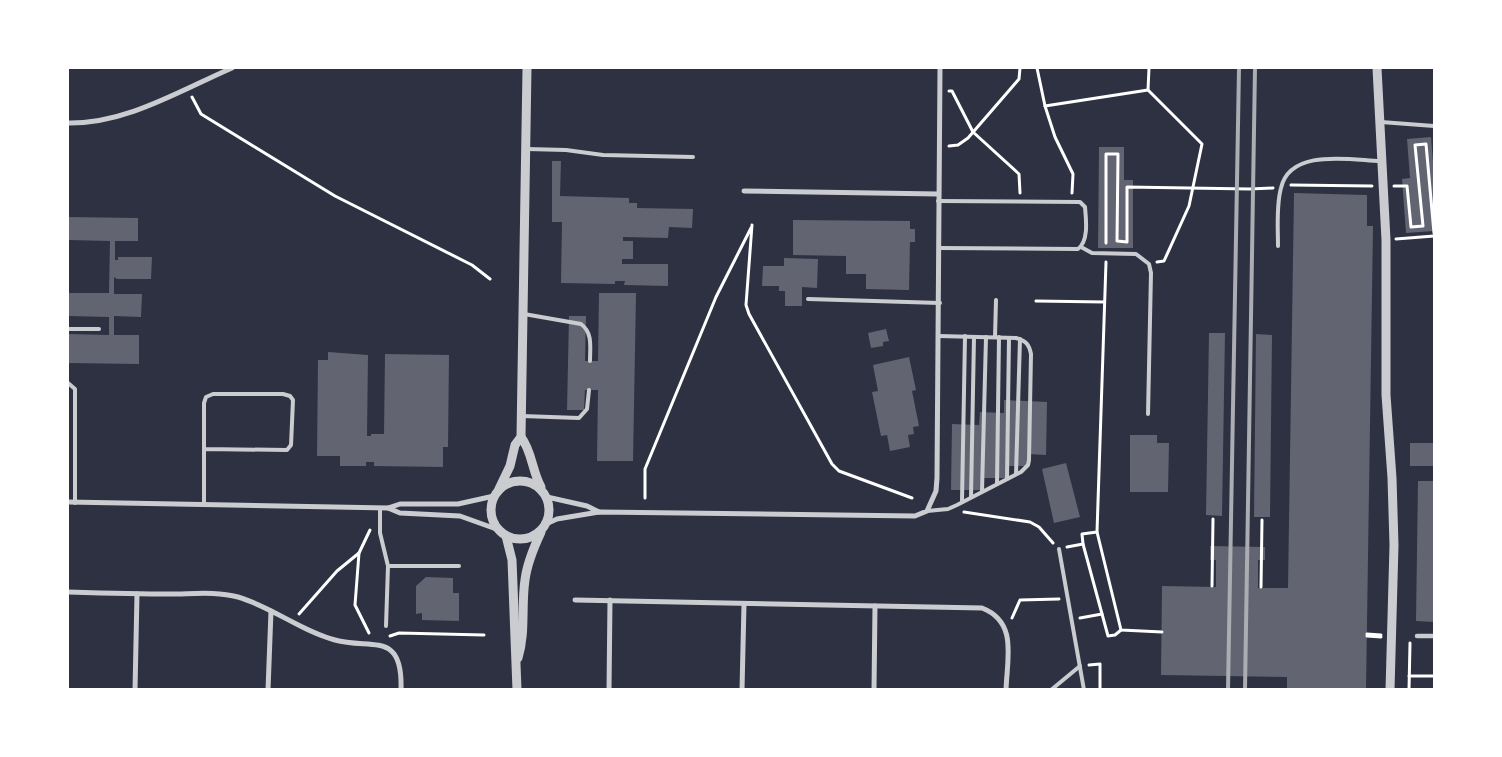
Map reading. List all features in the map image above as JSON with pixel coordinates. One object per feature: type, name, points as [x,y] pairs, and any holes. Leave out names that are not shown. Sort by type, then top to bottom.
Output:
[{"type":"street","points":[[68,123],[93,123],[114,119],[232,68]]},
{"type":"street","points":[[518,659],[514,642],[512,560],[502,533],[491,514],[497,492],[510,466],[516,445],[521,437],[527,68]]},
{"type":"street","points":[[388,508],[400,513],[460,516],[502,533],[524,539],[557,519],[598,512],[915,516],[927,511],[936,490],[940,303],[938,194],[940,68]]},
{"type":"street","points":[[1377,68],[1386,240],[1386,395],[1392,478],[1394,545],[1390,690]]},
{"type":"street","points":[[744,190],[938,194]]},
{"type":"street","points":[[517,690],[518,659],[522,643],[525,580],[529,562],[549,515],[544,493],[534,474],[528,446],[521,437]]},
{"type":"street","points":[[68,502],[388,508],[400,504],[458,504],[497,492],[507,483],[525,481],[544,493],[587,506],[598,512]]},
{"type":"street","points":[[68,592],[226,594],[240,598],[335,640],[373,643],[386,648],[394,655],[400,666],[401,690]]},
{"type":"street","points":[[136,690],[137,594]]},
{"type":"street","points":[[575,600],[982,608],[994,614],[1004,624],[1008,634],[1006,690]]},
{"type":"street","points":[[609,690],[610,600]]},
{"type":"street","points":[[742,690],[744,604]]},
{"type":"street","points":[[874,690],[875,606]]},
{"type":"street","points":[[268,690],[270,611]]},
{"type":"street","points":[[1417,636],[1434,636]]},
{"type":"lane","points":[[1380,122],[1434,126]]},
{"type":"lane","points":[[527,149],[566,150],[603,155],[693,157]]},
{"type":"lane","points":[[1278,246],[1281,188],[1286,176],[1293,169],[1308,162],[1328,159],[1382,161]]},
{"type":"lane","points":[[938,201],[1080,202],[1085,206],[1085,240],[1081,247],[1075,249],[939,248]]},
{"type":"lane","points":[[1081,247],[1092,253],[1136,254],[1149,264],[1151,273],[1148,414]]},
{"type":"lane","points":[[808,300],[940,303]]},
{"type":"lane","points":[[996,300],[996,484]]},
{"type":"lane","points":[[524,314],[581,324],[590,335],[590,361]]},
{"type":"lane","points":[[68,329],[99,329]]},
{"type":"lane","points":[[927,511],[948,508],[1008,479],[1028,465],[1029,454],[1031,354],[1029,345],[1020,339],[939,336]]},
{"type":"lane","points":[[962,501],[965,336]]},
{"type":"lane","points":[[971,497],[974,337]]},
{"type":"lane","points":[[982,491],[986,337]]},
{"type":"lane","points":[[1008,479],[1009,338]]},
{"type":"lane","points":[[1016,474],[1020,339]]},
{"type":"lane","points":[[68,383],[75,389],[74,502]]},
{"type":"lane","points":[[522,416],[579,418],[587,409],[590,390]]},
{"type":"lane","points":[[204,449],[287,450],[291,445],[292,400],[290,396],[283,394],[209,395],[204,403],[204,449],[204,505]]},
{"type":"lane","points":[[380,508],[380,533],[388,566],[386,626]]},
{"type":"lane","points":[[1059,549],[1084,690]]},
{"type":"lane","points":[[388,566],[459,566]]},
{"type":"lane","points":[[1051,690],[1080,666]]},
{"type":"path","points":[[939,146],[958,145],[973,132],[1019,79],[1020,68]]},
{"type":"path","points":[[1037,68],[1045,106],[1055,137],[1073,174],[1072,202]]},
{"type":"path","points":[[1149,68],[1148,90],[1202,144],[1189,206],[1164,261],[1149,264]]},
{"type":"path","points":[[186,88],[201,114],[336,196],[472,265],[490,279]]},
{"type":"path","points":[[1045,106],[1148,90]]},
{"type":"path","points":[[949,91],[952,91],[973,132],[1020,174],[1021,201]]},
{"type":"path","points":[[1386,240],[1434,234],[1426,144],[1415,145],[1423,226],[1411,227],[1407,186],[1388,186]]},
{"type":"path","points":[[1121,630],[1097,532],[1106,254],[1106,154],[1118,154],[1117,242],[1127,242],[1127,187],[1250,189],[1279,186]]},
{"type":"path","points":[[1286,185],[1379,186]]},
{"type":"path","points":[[645,498],[645,469],[716,297],[752,225],[746,304],[748,314],[832,464],[839,471],[912,498]]},
{"type":"path","points":[[1036,301],[1104,302]]},
{"type":"path","points":[[961,512],[1030,522],[1039,527],[1059,549],[1083,544]]},
{"type":"path","points":[[1212,586],[1213,519]]},
{"type":"path","points":[[1261,587],[1262,520]]},
{"type":"path","points":[[369,633],[356,605],[359,553],[370,528]]},
{"type":"path","points":[[1097,532],[1082,534],[1083,544],[1108,636],[1115,635],[1121,630],[1162,632]]},
{"type":"path","points":[[299,614],[337,571],[359,553]]},
{"type":"path","points":[[1012,618],[1020,600],[1068,599]]},
{"type":"path","points":[[1072,620],[1102,614]]},
{"type":"path","points":[[388,636],[399,633],[484,634]]},
{"type":"path","points":[[1080,666],[1100,664],[1100,690]]},
{"type":"path","points":[[1409,676],[1434,676]]},
{"type":"building","points":[[1431,137],[1434,175],[1434,231],[1406,233],[1402,179],[1410,178],[1407,139]]},
{"type":"building","points":[[1099,147],[1124,147],[1124,180],[1133,180],[1133,248],[1098,248]]},
{"type":"building","points":[[552,161],[561,161],[560,196],[629,198],[629,203],[637,203],[637,208],[693,209],[692,228],[669,227],[668,238],[623,237],[623,241],[633,241],[633,259],[622,259],[622,264],[668,264],[668,286],[624,285],[625,281],[615,281],[615,284],[561,283],[562,222],[552,222]]},
{"type":"building","points":[[1294,193],[1367,195],[1367,226],[1373,226],[1366,690],[1287,690],[1287,677],[1161,675],[1162,586],[1216,587],[1216,560],[1210,560],[1210,546],[1265,547],[1265,560],[1258,560],[1258,588],[1288,588]]},
{"type":"building","points":[[68,217],[138,218],[138,241],[115,241],[115,260],[118,260],[118,257],[152,257],[151,279],[117,279],[114,277],[114,294],[142,294],[141,317],[114,316],[114,335],[139,335],[139,364],[68,363],[68,334],[109,335],[109,317],[68,316],[68,293],[109,293],[110,241],[68,240]]},
{"type":"building","points":[[793,220],[910,221],[910,229],[915,229],[915,242],[910,242],[909,290],[866,289],[866,274],[846,274],[846,256],[793,255]]},
{"type":"building","points":[[784,258],[818,259],[817,288],[802,287],[802,306],[785,306],[785,291],[779,291],[779,286],[762,286],[763,266],[784,266]]},
{"type":"building","points":[[599,293],[636,293],[633,461],[597,461],[598,390],[585,390],[584,410],[567,410],[569,316],[586,316],[585,361],[598,361]]},
{"type":"building","points":[[886,329],[889,341],[883,342],[883,346],[871,348],[868,333]]},
{"type":"building","points":[[1209,333],[1225,333],[1222,516],[1206,515]]},
{"type":"building","points":[[1256,334],[1272,335],[1270,517],[1254,517]]},
{"type":"building","points":[[328,352],[368,355],[367,436],[371,436],[371,434],[384,434],[385,354],[449,355],[448,447],[443,447],[443,467],[374,466],[374,462],[366,462],[366,466],[340,466],[340,456],[317,456],[318,360],[328,360]]},
{"type":"building","points":[[909,357],[916,390],[912,391],[919,426],[913,427],[914,434],[908,435],[910,447],[890,451],[887,435],[881,436],[872,392],[878,391],[873,365]]},
{"type":"building","points":[[1004,400],[1047,402],[1046,455],[1028,454],[1028,466],[1006,466],[1006,478],[981,478],[980,490],[951,490],[952,424],[979,425],[980,412],[1004,413]]},
{"type":"building","points":[[1130,435],[1157,435],[1157,443],[1169,443],[1168,492],[1130,492]]},
{"type":"building","points":[[1410,443],[1434,443],[1434,466],[1410,466]]},
{"type":"building","points":[[1066,463],[1080,517],[1054,523],[1042,469]]},
{"type":"building","points":[[1418,481],[1434,481],[1434,622],[1416,621]]},
{"type":"building","points":[[426,577],[453,578],[453,593],[459,593],[459,621],[422,620],[422,613],[416,614],[416,586]]},
{"type":"railway","points":[[1228,690],[1239,68]]},
{"type":"railway","points":[[1245,690],[1255,68]]}]
